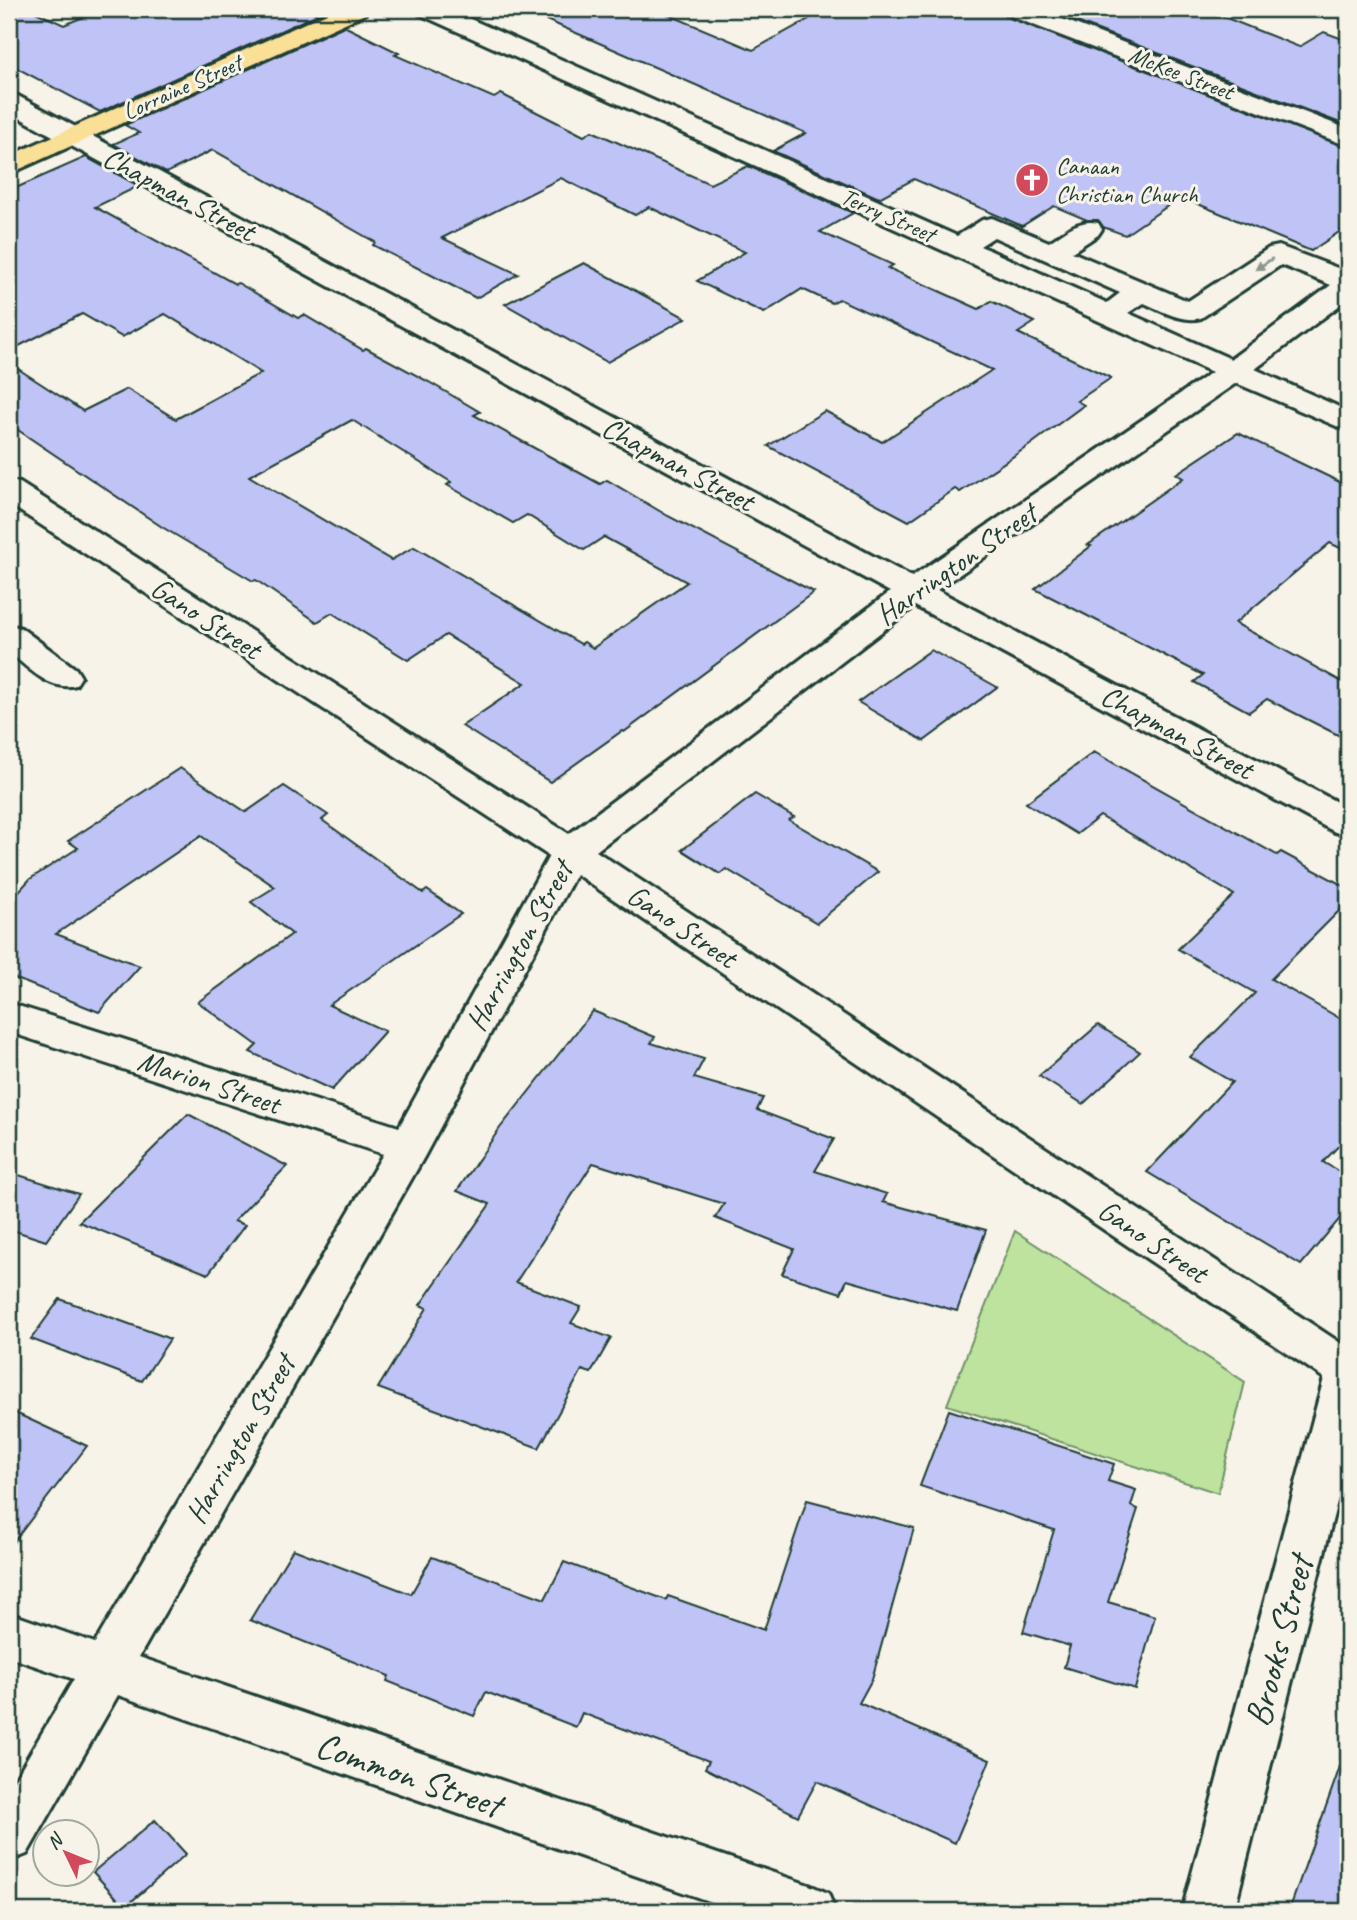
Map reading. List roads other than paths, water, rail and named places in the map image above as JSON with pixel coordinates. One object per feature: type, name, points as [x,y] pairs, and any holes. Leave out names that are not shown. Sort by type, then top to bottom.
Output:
[{"type":"main road","name":"Lorraine Street","points":[[9,166],[356,9]]},
{"type":"street","name":"Terry Street","points":[[428,9],[1348,422]]},
{"type":"street","name":"McKee Street","points":[[1014,9],[1348,138]]},
{"type":"street","name":"Chapman Street","points":[[9,103],[1348,823]]},
{"type":"street","points":[[960,247],[992,226],[1191,312],[1279,254],[1348,284]]},
{"type":"street","points":[[1051,253],[1088,229]]},
{"type":"street","name":"Harrington Street","points":[[9,1837],[409,1146],[570,852],[913,591],[1236,370],[1348,284]]},
{"type":"street","points":[[1109,313],[1141,292]]},
{"type":"street","name":"Gano Street","points":[[18,507],[570,852],[1348,1371]]},
{"type":"street","points":[[9,636],[64,677]]},
{"type":"street","name":"Marion Street","points":[[9,1017],[409,1146]]},
{"type":"street","name":"Brooks Street","points":[[1208,1911],[1348,1371]]},
{"type":"street","name":"Common Street","points":[[9,1634],[809,1911]]},
{"type":"place","name":"Canaan Christian Church","points":[[1032,180]]}]
